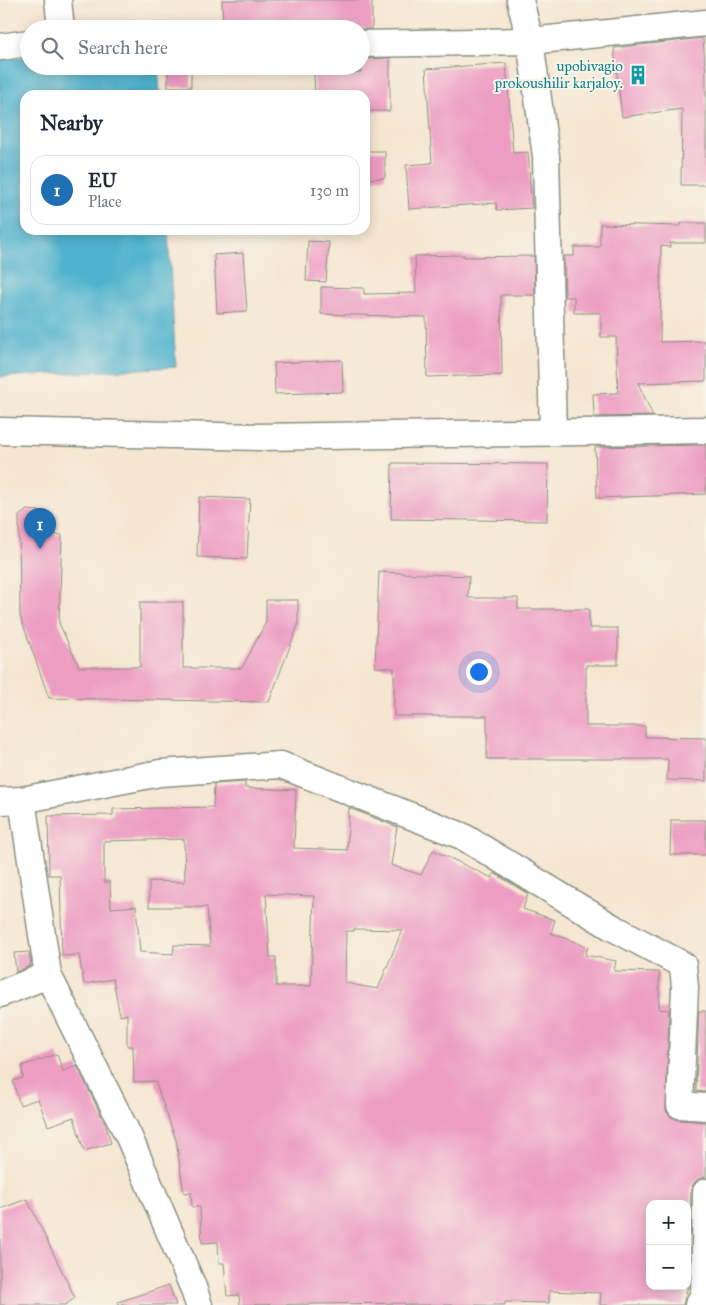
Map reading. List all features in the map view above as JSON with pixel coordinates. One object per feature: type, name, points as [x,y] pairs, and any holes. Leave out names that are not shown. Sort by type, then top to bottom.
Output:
[{"type":"street","points":[[58,0],[60,20]]},
{"type":"street","points":[[520,0],[530,40],[546,156],[553,432]]},
{"type":"street","points":[[370,44],[530,40],[706,23]]},
{"type":"street","points":[[0,47],[20,44]]},
{"type":"street","points":[[0,431],[260,437],[706,430]]},
{"type":"street","points":[[199,1305],[129,1137],[48,975],[11,800],[160,773],[281,765],[462,836],[610,926],[683,965],[685,987],[680,1104],[706,1107]]},
{"type":"street","points":[[0,994],[48,975]]},
{"type":"street","points":[[698,1305],[704,1294],[706,1192]]},
{"type":"water","points":[[20,58],[20,75],[159,75],[160,90],[20,90],[20,235],[168,235],[176,367],[0,377],[0,59]]},
{"type":"building","points":[[222,0],[372,0],[372,29],[370,29],[370,20],[223,20]]},
{"type":"building","points":[[703,38],[706,74],[706,185],[681,185],[682,109],[622,117],[614,48]]},
{"type":"building","points":[[390,58],[390,111],[370,111],[370,90],[315,90],[314,75],[370,75],[370,59]]},
{"type":"building","points":[[506,63],[513,153],[528,152],[532,208],[497,210],[496,203],[409,209],[406,165],[432,163],[426,69]]},
{"type":"building","points":[[168,75],[191,75],[191,87],[168,87]]},
{"type":"building","points":[[370,151],[385,151],[385,178],[370,179]]},
{"type":"building","points":[[681,223],[706,223],[706,243],[670,243],[670,247],[661,246],[660,342],[706,341],[706,381],[638,383],[653,416],[594,417],[593,394],[618,393],[616,337],[601,337],[601,313],[574,313],[574,297],[565,297],[564,256],[574,256],[574,247],[600,247],[600,224],[681,226]]},
{"type":"building","points":[[308,241],[329,242],[326,282],[306,281]]},
{"type":"building","points":[[243,253],[247,311],[217,313],[214,255]]},
{"type":"building","points":[[464,255],[464,257],[534,256],[535,295],[501,295],[502,375],[427,377],[426,317],[321,314],[321,287],[364,288],[364,294],[416,293],[415,256]]},
{"type":"building","points":[[342,360],[343,392],[275,394],[274,363]]},
{"type":"building","points":[[706,445],[706,494],[597,498],[595,447]]},
{"type":"building","points":[[392,463],[548,464],[547,521],[391,519]]},
{"type":"building","points":[[199,497],[250,499],[247,559],[197,557]]},
{"type":"building","points":[[27,510],[39,511],[39,520],[48,520],[48,534],[62,535],[59,623],[79,667],[140,667],[140,602],[183,602],[183,668],[242,668],[266,622],[266,600],[298,600],[298,625],[269,702],[49,698],[20,616],[19,516]]},
{"type":"building","points":[[379,572],[469,576],[468,598],[518,598],[518,609],[589,609],[589,628],[618,628],[618,665],[586,665],[586,726],[645,726],[645,737],[706,738],[706,781],[667,780],[668,759],[487,759],[487,716],[394,716],[394,668],[375,667]]},
{"type":"building","points":[[245,782],[245,788],[296,790],[294,848],[347,850],[349,808],[397,827],[391,865],[421,875],[433,850],[492,878],[494,873],[528,894],[523,909],[555,920],[551,933],[588,947],[585,955],[616,961],[614,971],[659,972],[659,1009],[669,1010],[666,1111],[671,1117],[678,1120],[706,1122],[706,1177],[698,1179],[693,1184],[691,1200],[646,1200],[646,1290],[687,1290],[683,1305],[600,1305],[601,1293],[549,1291],[549,1303],[505,1302],[505,1305],[405,1305],[405,1303],[240,1305],[239,1295],[227,1296],[224,1263],[219,1263],[218,1242],[202,1243],[200,1207],[192,1207],[191,1192],[184,1193],[176,1140],[155,1081],[134,1082],[133,1046],[127,1046],[127,1014],[120,1016],[113,979],[84,984],[79,955],[62,956],[60,875],[49,875],[48,816],[113,815],[113,809],[213,807],[214,784]],"holes":[[[184,839],[185,882],[149,881],[149,907],[207,907],[210,946],[174,945],[173,954],[140,952],[136,906],[111,908],[110,882],[104,882],[104,841]],[[266,894],[314,896],[311,986],[276,986],[276,957],[270,957]],[[354,929],[402,930],[378,989],[345,983],[346,931],[354,931]]]},
{"type":"building","points":[[671,820],[706,820],[706,855],[670,855]]},
{"type":"building","points":[[29,952],[31,965],[16,972],[14,953]]},
{"type":"building","points":[[699,1011],[706,1011],[706,1092],[696,1091]]},
{"type":"building","points":[[57,1054],[63,1071],[77,1066],[105,1123],[111,1143],[84,1151],[74,1117],[48,1126],[38,1099],[20,1105],[13,1081],[23,1078],[22,1066]]},
{"type":"building","points":[[27,1199],[75,1298],[65,1305],[0,1305],[0,1209]]},
{"type":"building","points":[[169,1285],[176,1305],[119,1305],[118,1302]]},
{"type":"place","name":"upobivagio prokoushilir karjaloy.","points":[[638,75]]},
{"type":"place","name":"EU","points":[[40,549]]}]
